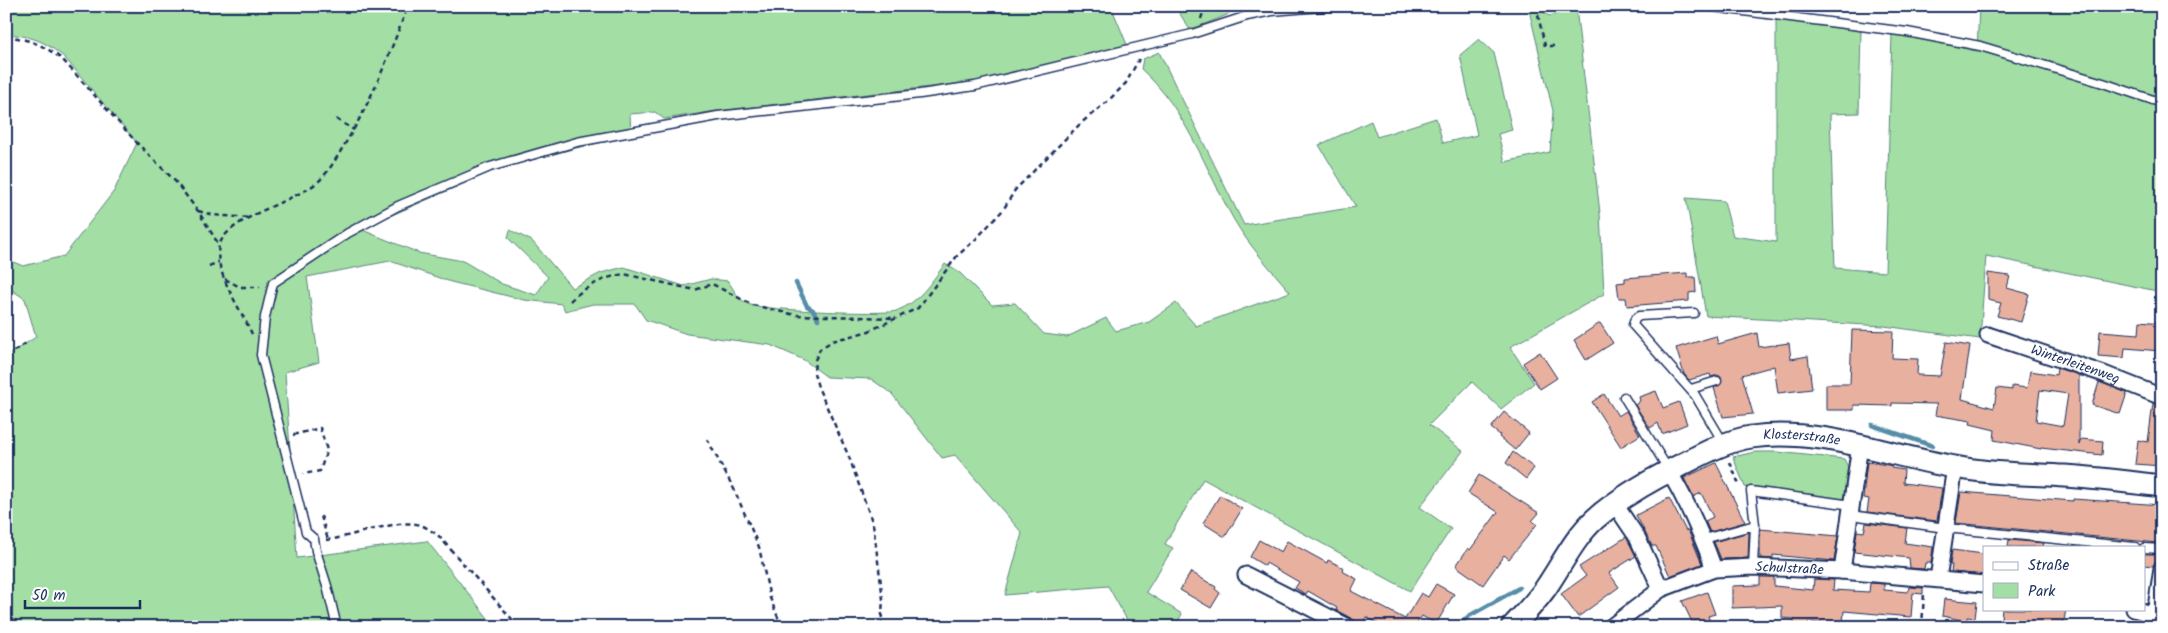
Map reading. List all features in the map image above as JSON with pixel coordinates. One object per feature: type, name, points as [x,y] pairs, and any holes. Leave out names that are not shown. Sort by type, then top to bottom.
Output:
[{"type":"street","name":"Winterleitenweg","points":[[1988,335],[2104,374],[2162,397]]},
{"type":"street","name":"Klosterstraße","points":[[1512,627],[1548,586],[1567,555],[1593,521],[1614,503],[1669,471],[1724,444],[1750,437],[1777,435],[1807,437],[1860,445],[1955,467],[2000,474],[2090,478],[2162,486]]},
{"type":"street","points":[[1842,571],[1860,445]]},
{"type":"street","points":[[1931,579],[1946,528],[1955,467]]},
{"type":"street","points":[[1669,471],[1704,539],[1714,569]]},
{"type":"street","points":[[1614,503],[1645,552],[1661,589]]},
{"type":"street","name":"Schulstraße","points":[[1611,627],[1661,589],[1714,569],[1753,567],[1842,571],[1983,584]]},
{"type":"street","points":[[2138,610],[2159,616],[2162,568]]},
{"type":"street","points":[[1246,574],[1348,627]]},
{"type":"lane","points":[[337,627],[314,539],[306,532],[261,355],[265,317],[273,283],[348,233],[398,206],[490,167],[577,142],[718,116],[920,94],[975,86],[1192,34],[1247,16],[1272,11],[1334,6]]},
{"type":"lane","points":[[1704,6],[1907,32],[1980,46],[2162,103]]},
{"type":"lane","points":[[1694,314],[1638,316],[1633,325],[1691,389],[1711,418],[1724,444]]},
{"type":"lane","points":[[1691,389],[1717,381]]},
{"type":"lane","points":[[1624,397],[1669,471]]},
{"type":"lane","points":[[1753,567],[1755,525],[1754,501],[1751,491],[1946,528],[2125,546]]},
{"type":"lane","points":[[1704,539],[1755,525]]},
{"type":"lane","points":[[2146,548],[2162,550]]},
{"type":"path","points":[[219,245],[228,232],[263,209],[308,190],[320,180],[332,165],[354,130],[378,82],[408,6]]},
{"type":"path","points":[[1536,6],[1545,46],[1556,46]]},
{"type":"path","points":[[6,37],[32,40],[49,49],[63,60],[137,143],[175,181],[198,211],[219,245],[219,262],[225,279],[244,315],[261,355]]},
{"type":"path","points":[[881,627],[884,599],[873,524],[850,457],[818,387],[814,373],[815,360],[820,349],[832,342],[869,331],[918,308],[957,256],[975,240],[1002,210],[1020,184],[1081,123],[1126,83],[1144,46]]},
{"type":"path","points":[[336,119],[354,130]]},
{"type":"path","points":[[198,211],[214,215],[250,219]]},
{"type":"path","points":[[209,266],[219,262]]},
{"type":"path","points":[[570,301],[581,291],[613,276],[624,274],[695,290],[712,284],[753,305],[795,315],[895,318]]},
{"type":"path","points":[[225,279],[240,287],[258,288],[273,283]]},
{"type":"path","points":[[6,356],[28,342]]},
{"type":"path","points":[[282,437],[320,428],[327,450],[320,471],[292,476]]},
{"type":"path","points":[[707,439],[734,489],[759,547],[770,598],[782,627]]},
{"type":"path","points":[[320,516],[328,540]]},
{"type":"path","points":[[314,539],[328,540],[395,525],[422,525],[437,534],[519,627]]},
{"type":"path","points":[[1922,627],[1931,579]]},
{"type":"green space","points":[[6,6],[1111,6],[1128,47],[975,82],[716,111],[664,119],[655,112],[630,114],[631,136],[576,148],[495,170],[360,229],[419,253],[463,261],[502,284],[536,295],[548,277],[508,238],[510,230],[532,241],[572,288],[601,273],[624,267],[684,286],[711,279],[728,281],[736,294],[748,304],[796,310],[896,311],[912,303],[945,264],[960,273],[992,305],[1015,303],[1044,334],[1067,337],[1106,318],[1116,331],[1149,322],[1176,303],[1196,326],[1290,292],[1240,230],[1183,121],[1157,85],[1141,69],[1143,59],[1159,52],[1244,225],[1356,207],[1319,145],[1371,121],[1377,137],[1436,118],[1443,143],[1477,135],[1460,55],[1479,39],[1494,53],[1512,130],[1498,134],[1505,162],[1550,152],[1553,111],[1528,6],[1534,6],[1549,16],[1576,8],[1600,213],[1604,294],[1510,347],[1534,383],[1501,409],[1472,382],[1429,425],[1463,451],[1420,507],[1451,529],[1410,591],[1203,479],[1165,544],[1173,548],[1146,592],[1182,614],[1175,627],[1131,627],[1108,586],[1005,595],[1022,533],[955,455],[942,458],[892,394],[871,379],[827,377],[804,360],[770,345],[687,334],[646,320],[635,304],[593,304],[565,311],[562,304],[524,300],[451,282],[390,261],[307,277],[319,362],[285,372],[297,558],[427,541],[495,627],[6,627],[6,356],[36,337],[25,299],[6,286],[6,259],[23,266],[64,256],[114,191],[137,143],[65,58],[38,40],[6,34]]},
{"type":"green space","points":[[1175,6],[1236,6],[1227,15],[1190,30]]},
{"type":"green space","points":[[1979,6],[2162,6],[2162,292],[1986,256],[1980,339],[1884,326],[1706,316],[1686,198],[1724,201],[1733,236],[1776,242],[1776,17],[1861,31],[1859,113],[1830,114],[1835,268],[1885,272],[1892,33],[1977,51]]},
{"type":"green space","points":[[1755,452],[1777,452],[1844,459],[1850,471],[1847,501],[1745,487],[1733,457]]},
{"type":"building","points":[[1687,273],[1687,277],[1695,277],[1696,292],[1689,293],[1689,301],[1627,306],[1626,298],[1619,298],[1617,283],[1625,282],[1625,278]]},
{"type":"building","points":[[1988,273],[2010,276],[2007,288],[2029,294],[2021,322],[1997,316],[2001,303],[1988,300]]},
{"type":"building","points":[[2140,321],[2162,323],[2161,351],[2125,348],[2124,358],[2098,356],[2100,331],[2139,334]]},
{"type":"building","points":[[1600,323],[1613,343],[1586,360],[1574,340]]},
{"type":"building","points":[[1852,330],[1893,331],[1892,358],[1918,359],[1917,375],[1940,376],[1946,342],[1970,346],[1962,399],[1994,408],[1997,388],[2012,390],[2012,386],[2027,388],[2030,371],[2056,375],[2057,368],[2079,375],[2079,445],[2081,439],[2103,441],[2102,455],[2041,449],[1994,440],[1995,430],[1970,424],[1971,421],[1935,415],[1937,404],[1892,403],[1892,406],[1854,405],[1854,410],[1826,410],[1826,384],[1850,384]],"holes":[[[2040,390],[2068,394],[2063,426],[2036,421]]]},
{"type":"building","points":[[1757,333],[1759,347],[1789,343],[1791,359],[1808,356],[1812,389],[1778,393],[1774,366],[1742,375],[1753,414],[1723,417],[1714,388],[1721,384],[1721,377],[1718,375],[1711,377],[1710,374],[1689,380],[1684,374],[1676,348],[1716,336],[1718,344]]},
{"type":"building","points":[[1540,352],[1557,378],[1540,389],[1523,363]]},
{"type":"building","points":[[2099,382],[2127,393],[2120,414],[2092,405]]},
{"type":"building","points":[[1656,391],[1663,408],[1679,402],[1687,424],[1662,434],[1658,423],[1650,428],[1635,405],[1640,401],[1639,397]]},
{"type":"building","points":[[1604,394],[1618,416],[1626,411],[1640,435],[1621,447],[1592,402]]},
{"type":"building","points":[[2153,403],[2162,406],[2162,466],[2135,464],[2138,440],[2148,442]]},
{"type":"building","points":[[1504,412],[1529,433],[1515,450],[1491,428]]},
{"type":"building","points":[[1513,452],[1534,468],[1526,479],[1506,463]]},
{"type":"building","points":[[1867,462],[1888,465],[1892,466],[1891,468],[1904,470],[1903,483],[1942,488],[1937,521],[1867,512],[1869,499],[1863,498]]},
{"type":"building","points":[[1716,463],[1745,522],[1710,532],[1705,521],[1713,517],[1701,493],[1693,497],[1684,478]]},
{"type":"building","points":[[1479,475],[1539,513],[1532,521],[1537,524],[1527,537],[1509,559],[1504,555],[1483,585],[1456,566],[1468,548],[1470,550],[1498,512],[1468,493]]},
{"type":"building","points":[[1961,492],[2073,501],[2073,499],[2162,505],[2158,543],[1956,523]]},
{"type":"building","points":[[1220,495],[1242,509],[1225,537],[1203,523]]},
{"type":"building","points":[[1669,498],[1686,531],[1688,530],[1702,564],[1670,576],[1656,546],[1652,546],[1636,515]]},
{"type":"building","points":[[1866,523],[1907,528],[1905,543],[1933,547],[1931,563],[1925,563],[1924,569],[1910,568],[1909,558],[1854,552],[1857,531],[1864,532]]},
{"type":"building","points":[[1760,529],[1838,536],[1834,561],[1773,555],[1773,559],[1760,558]]},
{"type":"building","points":[[1749,532],[1748,558],[1721,559],[1714,542]]},
{"type":"building","points":[[1626,537],[1636,556],[1609,573],[1619,587],[1578,617],[1561,594],[1586,576],[1579,567]]},
{"type":"building","points":[[1259,540],[1281,552],[1287,541],[1327,563],[1328,560],[1344,568],[1342,571],[1357,579],[1351,591],[1405,619],[1421,593],[1428,597],[1436,584],[1454,594],[1436,624],[1422,616],[1416,625],[1420,627],[1384,627],[1366,617],[1361,626],[1336,610],[1337,608],[1308,591],[1306,594],[1295,588],[1299,582],[1266,563],[1265,566],[1250,557]]},
{"type":"building","points":[[2009,540],[2044,543],[2043,546],[2008,546]]},
{"type":"building","points":[[1952,550],[1983,554],[1983,575],[1951,572],[1952,565],[1950,565]]},
{"type":"building","points":[[2146,554],[2159,554],[2153,566],[2146,565]]},
{"type":"building","points":[[1191,572],[1216,587],[1215,589],[1220,593],[1211,608],[1180,590]]},
{"type":"building","points":[[1760,577],[1774,577],[1774,586],[1813,590],[1814,579],[1834,580],[1833,590],[1869,592],[1870,583],[1884,584],[1884,590],[1908,592],[1909,587],[1923,588],[1923,594],[1913,593],[1911,617],[1844,611],[1843,624],[1808,622],[1808,627],[1794,627],[1794,619],[1782,618],[1782,606],[1732,608],[1732,586],[1760,585]]},
{"type":"building","points":[[1707,592],[1715,614],[1708,616],[1712,627],[1699,627],[1697,621],[1692,622],[1682,601]]},
{"type":"building","points":[[1944,599],[1977,602],[1975,618],[1967,617],[1967,621],[1942,616]]},
{"type":"building","points":[[2002,610],[2066,610],[2063,627],[2000,627]]},
{"type":"waterway","points":[[796,283],[807,306],[813,310],[818,319]]},
{"type":"waterway","points":[[1872,425],[1933,446]]},
{"type":"waterway","points":[[1456,627],[1469,616],[1519,588]]}]
